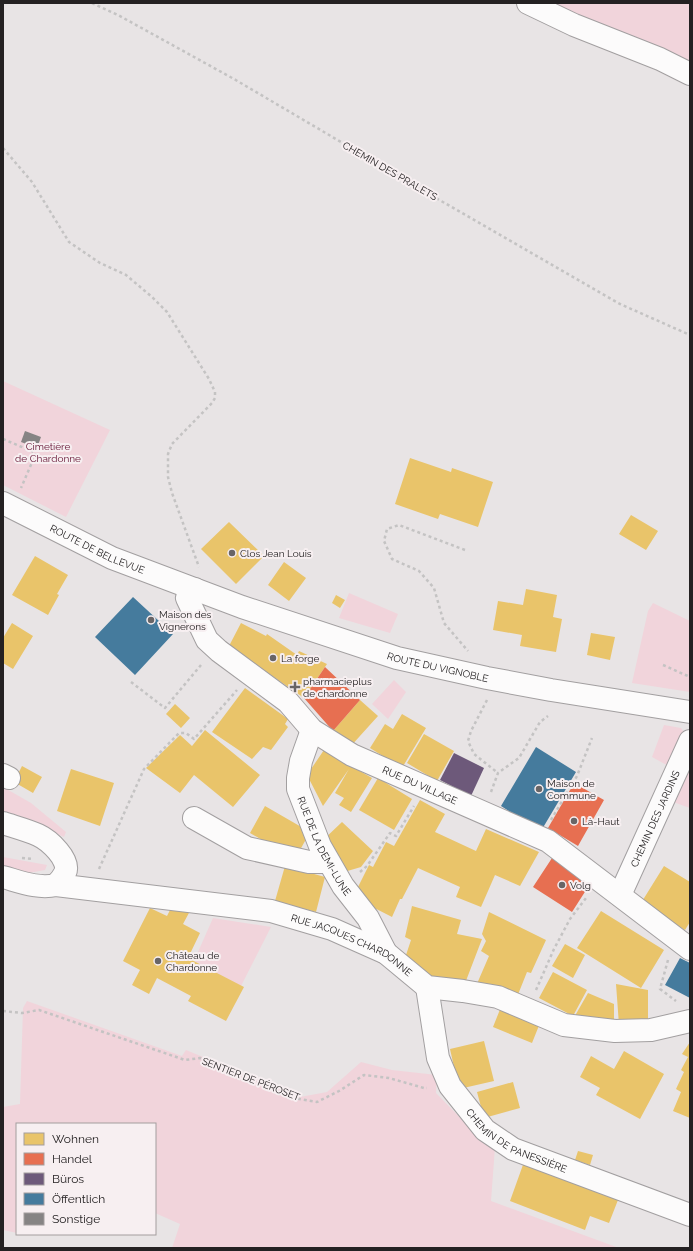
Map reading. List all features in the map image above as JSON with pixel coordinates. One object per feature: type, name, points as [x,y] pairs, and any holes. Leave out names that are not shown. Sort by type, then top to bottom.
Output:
[{"type":"street","points":[[528,3],[574,25],[660,59],[690,74]]},
{"type":"street","name":"ROUTE DE BELLEVUE","points":[[12,498],[112,558],[195,589]]},
{"type":"street","name":"ROUTE DU VIGNOBLE","points":[[195,589],[346,642],[398,658],[487,678],[551,690],[690,712]]},
{"type":"street","name":"RUE DU VILLAGE","points":[[195,589],[187,598],[207,640],[219,651],[288,702],[312,730],[352,755],[548,841],[683,944]]},
{"type":"street","name":"RUE DE LA DEMI-LUNE","points":[[312,730],[301,761],[298,789],[320,846],[328,862],[343,886],[368,918],[386,953]]},
{"type":"street","name":"CHEMIN DES JARDINS","points":[[620,895],[690,741]]},
{"type":"street","points":[[194,818],[247,848],[309,862],[328,862]]},
{"type":"street","points":[[3,823],[40,836],[63,857],[66,873],[56,885]]},
{"type":"street","name":"RUE JACQUES CHARDONNE","points":[[3,877],[38,886],[48,887],[56,885],[271,911],[332,929],[386,953],[427,987]]},
{"type":"street","points":[[427,987],[463,990],[498,997],[564,1025],[615,1031],[651,1030],[690,1022]]},
{"type":"street","name":"CHEMIN DE PANESSIÈRE","points":[[427,987],[438,1058],[450,1086],[484,1130],[513,1149],[690,1215]]},
{"type":"path","name":"CHEMIN DES PRALETS","points":[[92,3],[118,15],[234,79],[620,304],[690,335]]},
{"type":"path","points":[[3,148],[32,182],[69,242],[100,263],[126,275],[167,312],[209,379],[215,392],[215,398],[212,403],[172,444],[168,454],[168,477],[172,493],[200,570],[195,589]]},
{"type":"path","points":[[3,439],[36,453],[21,488],[12,498]]},
{"type":"path","points":[[466,550],[399,525],[387,529],[384,541],[392,559],[419,571],[434,588],[444,623],[469,652]]},
{"type":"path","points":[[131,682],[165,708],[203,662]]},
{"type":"path","points":[[663,666],[690,677]]},
{"type":"path","points":[[97,872],[144,769],[179,733],[186,733],[194,739],[238,689]]},
{"type":"path","points":[[487,699],[486,704],[471,730],[468,741],[474,754],[498,774]]},
{"type":"path","points":[[482,812],[498,774],[519,758],[540,722],[548,716]]},
{"type":"path","points":[[559,805],[577,776],[592,738]]},
{"type":"path","points":[[343,886],[367,866],[390,833],[396,836],[425,787]]},
{"type":"path","points":[[527,1009],[554,949],[570,919],[599,879]]},
{"type":"path","points":[[678,1002],[660,989],[683,944]]},
{"type":"path","name":"SENTIER DE PÉROSET","points":[[3,1011],[22,1013],[39,1010],[185,1060],[200,1058],[293,1098],[317,1102],[339,1091],[364,1074],[389,1078],[424,1088],[450,1086]]},
{"type":"green space","points":[[528,3],[690,3],[690,74]]},
{"type":"green space","name":"Cimetière de Chardonne","points":[[3,381],[110,430],[66,517],[3,485]]},
{"type":"green space","points":[[349,593],[398,614],[390,633],[339,618]]},
{"type":"green space","points":[[653,603],[690,621],[690,692],[632,683],[648,611]]},
{"type":"green space","points":[[394,680],[406,692],[388,719],[372,704]]},
{"type":"green space","points":[[664,725],[681,728],[687,737],[672,768],[652,757]]},
{"type":"green space","points":[[690,765],[690,808],[673,802]]},
{"type":"green space","points":[[3,787],[31,803],[66,832],[64,837],[28,821],[3,816]]},
{"type":"green space","points":[[3,857],[47,865],[45,870],[29,873],[3,868]]},
{"type":"green space","points":[[213,918],[271,927],[241,986],[194,961]]},
{"type":"green space","points":[[27,1001],[182,1056],[186,1050],[300,1097],[327,1092],[361,1062],[392,1070],[437,1075],[436,1093],[474,1132],[495,1147],[491,1201],[619,1248],[172,1248],[180,1224],[156,1213],[156,1123],[16,1123],[16,1233],[3,1230],[3,1107],[20,1104],[23,1008]]},
{"type":"building: Wohnen","points":[[410,458],[451,472],[452,468],[493,482],[478,527],[440,514],[438,519],[395,504]]},
{"type":"building: Wohnen","points":[[631,515],[658,531],[646,550],[619,534]]},
{"type":"building: Wohnen","name":"Clos Jean Louis","points":[[229,522],[264,556],[236,584],[201,549]]},
{"type":"building: Wohnen","points":[[35,556],[68,575],[57,594],[59,595],[48,615],[12,595]]},
{"type":"building: Wohnen","points":[[284,562],[306,578],[289,601],[268,585]]},
{"type":"building: Wohnen","points":[[526,589],[557,595],[553,617],[562,619],[556,652],[520,646],[522,635],[493,630],[498,601],[523,605]]},
{"type":"building: Wohnen","points":[[336,595],[345,600],[340,608],[332,603]]},
{"type":"building: Wohnen","points":[[12,623],[33,636],[13,669],[3,663],[3,638]]},
{"type":"building: Wohnen","points":[[241,623],[266,636],[267,634],[297,655],[299,651],[327,664],[304,698],[229,646]]},
{"type":"building: Wohnen","points":[[591,633],[615,637],[610,660],[587,655]]},
{"type":"building: Wohnen","points":[[245,688],[288,719],[285,724],[288,727],[271,750],[263,747],[252,759],[212,732]]},
{"type":"building: Wohnen","points":[[360,700],[378,716],[350,747],[333,731]]},
{"type":"building: Wohnen","points":[[175,704],[190,718],[181,728],[166,714]]},
{"type":"building: Wohnen","points":[[402,714],[426,728],[402,768],[370,748],[385,724],[393,729]]},
{"type":"building: Wohnen","points":[[205,730],[260,775],[233,807],[194,775],[180,793],[146,768],[180,735],[192,746]]},
{"type":"building: Wohnen","points":[[424,734],[454,751],[437,781],[407,763]]},
{"type":"building: Wohnen","points":[[326,747],[351,766],[372,778],[351,812],[339,805],[344,798],[335,793],[349,769],[323,806],[307,775]]},
{"type":"building: Wohnen","points":[[22,766],[42,777],[33,793],[14,782]]},
{"type":"building: Wohnen","points":[[71,769],[114,783],[100,826],[57,811]]},
{"type":"building: Wohnen","points":[[378,778],[412,799],[394,830],[359,810]]},
{"type":"building: Wohnen","points":[[420,800],[445,814],[435,832],[476,851],[486,829],[539,852],[520,886],[495,875],[481,907],[456,897],[460,887],[418,868],[402,899],[400,899],[392,917],[353,897],[369,865],[373,867],[386,842],[394,846]]},
{"type":"building: Wohnen","points":[[265,806],[310,832],[295,859],[250,833]]},
{"type":"building: Wohnen","points":[[342,822],[373,851],[361,867],[344,872],[321,842]]},
{"type":"building: Wohnen","points":[[285,866],[325,877],[316,912],[275,901]]},
{"type":"building: Wohnen","points":[[664,866],[690,882],[690,922],[685,930],[641,903]]},
{"type":"building: Wohnen","name":"Château de Chardonne","points":[[174,902],[190,911],[183,924],[200,933],[188,958],[244,987],[226,1021],[188,1001],[191,996],[157,978],[149,994],[132,985],[140,970],[123,961],[150,908],[167,916]]},
{"type":"building: Wohnen","points":[[412,906],[461,920],[457,934],[482,939],[464,986],[432,978],[403,964],[411,940],[405,937]]},
{"type":"building: Wohnen","points":[[601,911],[664,950],[641,988],[577,948]]},
{"type":"building: Wohnen","points":[[489,912],[546,940],[531,973],[527,972],[515,1002],[476,986],[489,956],[481,951],[486,941],[482,934]]},
{"type":"building: Wohnen","points":[[565,944],[585,955],[573,978],[552,966]]},
{"type":"building: Wohnen","points":[[553,972],[587,990],[573,1016],[539,998]]},
{"type":"building: Wohnen","points":[[616,984],[648,990],[648,1023],[619,1025]]},
{"type":"building: Wohnen","points":[[588,993],[614,1004],[614,1028],[572,1021]]},
{"type":"building: Wohnen","points":[[503,1002],[542,1018],[532,1043],[493,1027]]},
{"type":"building: Wohnen","points":[[484,1041],[494,1081],[459,1089],[450,1049]]},
{"type":"building: Wohnen","points":[[690,1042],[690,1118],[673,1111],[681,1092],[676,1089],[684,1072],[681,1070],[688,1057],[682,1054]]},
{"type":"building: Wohnen","points":[[624,1051],[664,1074],[640,1119],[596,1095],[600,1088],[580,1077],[591,1056],[614,1069]]},
{"type":"building: Wohnen","points":[[513,1082],[520,1108],[484,1118],[477,1092]]},
{"type":"building: Wohnen","points":[[578,1151],[593,1155],[590,1165],[575,1160]]},
{"type":"building: Wohnen","points":[[524,1162],[618,1200],[609,1223],[590,1216],[585,1230],[510,1201]]},
{"type":"building: Handel","points":[[325,667],[360,700],[333,731],[304,698]]},
{"type":"building: Handel","points":[[574,783],[604,800],[578,846],[548,828]]},
{"type":"building: Handel","name":"Volg","points":[[552,858],[590,884],[572,912],[533,887]]},
{"type":"building: Büros","points":[[454,753],[484,768],[471,796],[440,780]]},
{"type":"building: Öffentlich","points":[[133,597],[173,634],[135,675],[95,637]]},
{"type":"building: Öffentlich","name":"Maison de Commune","points":[[536,747],[576,772],[541,831],[501,806]]},
{"type":"building: Öffentlich","points":[[680,958],[690,963],[690,998],[665,985]]},
{"type":"building: Sonstige","points":[[25,431],[41,437],[37,448],[21,442]]},
{"type":"place","name":"Clos Jean Louis","points":[[232,553]]},
{"type":"place","name":"Maison des Vignerons","points":[[151,620]]},
{"type":"place","name":"La forge","points":[[273,658]]},
{"type":"place","name":"pharmacieplus de chardonne","points":[[295,687]]},
{"type":"place","name":"Maison de Commune","points":[[539,789]]},
{"type":"place","name":"Là-Haut","points":[[574,821]]},
{"type":"place","name":"Volg","points":[[562,885]]},
{"type":"place","name":"Château de Chardonne","points":[[158,961]]}]
